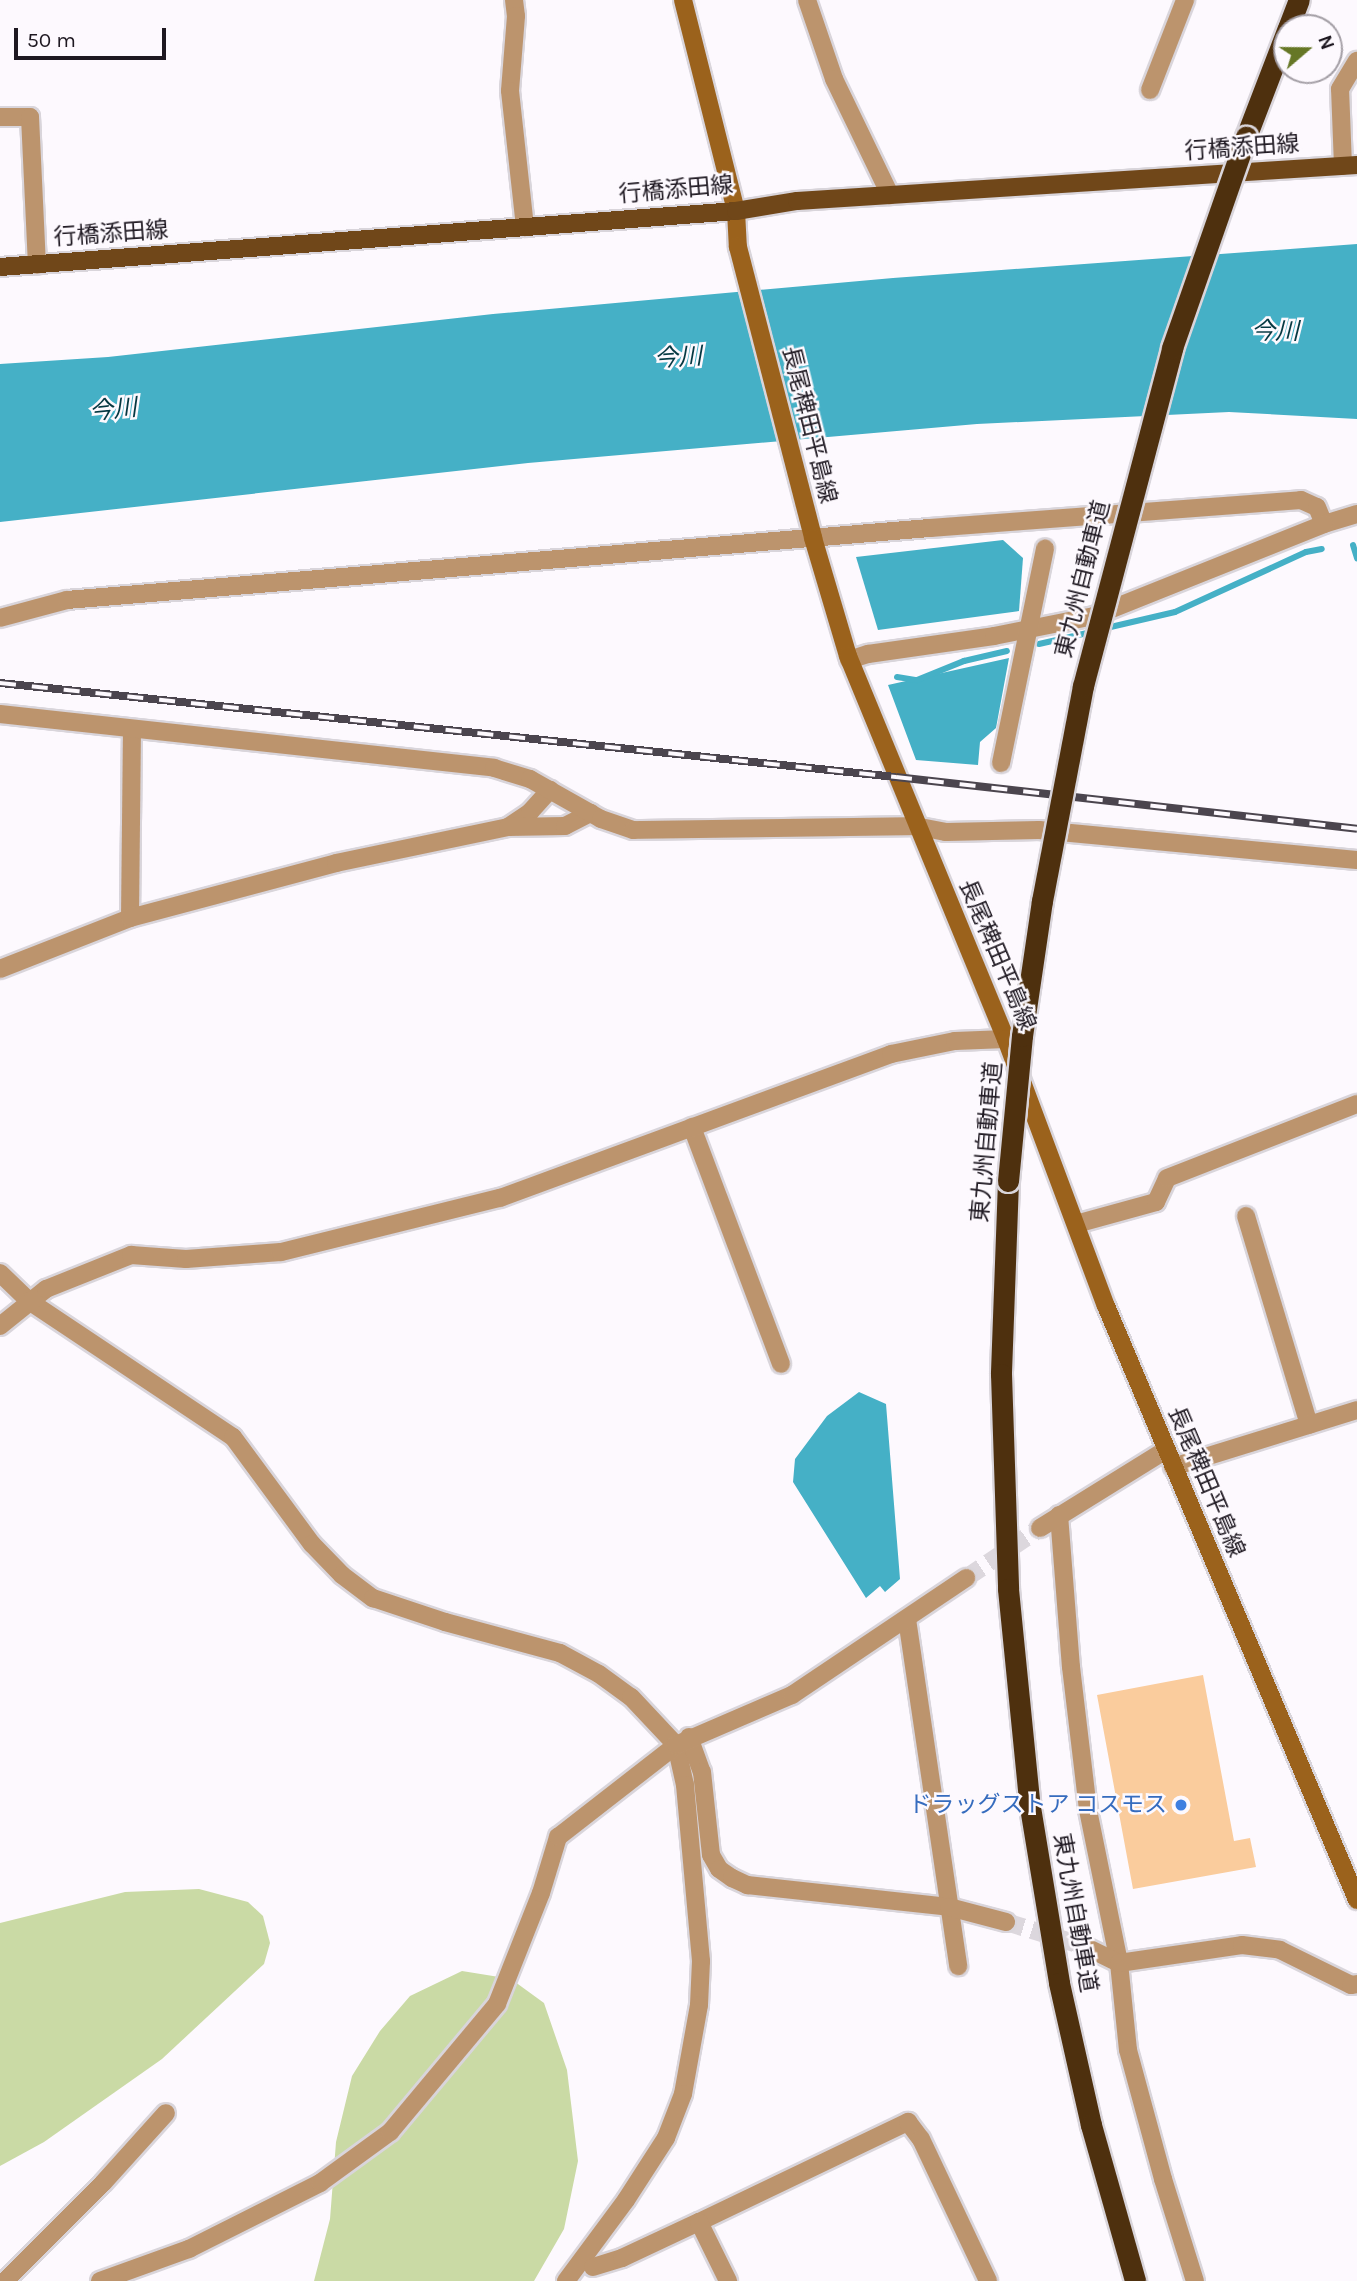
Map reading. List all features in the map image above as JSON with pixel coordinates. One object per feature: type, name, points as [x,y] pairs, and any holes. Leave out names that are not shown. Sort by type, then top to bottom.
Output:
[{"type":"highway","name":"東九州自動車道","points":[[1135,2281],[1082,2086],[1059,1983],[1029,1801],[1007,1576],[1001,1374],[1008,1181],[1022,1036],[1042,901],[1083,686],[1172,348],[1273,66]]},
{"type":"main road","name":"長尾稗田平島線","points":[[682,0],[736,211],[738,247],[811,531],[849,660],[915,825],[1006,1039],[1106,1306],[1357,1900]]},
{"type":"main road","name":"行橋添田線","points":[[0,267],[736,211],[797,201],[1350,165]]},
{"type":"street","points":[[514,0],[516,16],[510,91],[525,227]]},
{"type":"street","points":[[807,0],[834,79],[890,195]]},
{"type":"street","points":[[1150,90],[1185,0]]},
{"type":"street","points":[[1350,165],[1340,89],[1357,61]]},
{"type":"street","points":[[0,117],[30,117],[37,264]]},
{"type":"street","points":[[0,618],[67,600],[811,531],[1301,500],[1317,507],[1324,524]]},
{"type":"street","points":[[849,660],[1094,616],[1324,524],[1357,514]]},
{"type":"street","points":[[1001,763],[1045,548]]},
{"type":"street","points":[[0,714],[494,768],[530,779],[591,813],[634,830],[915,825],[946,832],[1039,830],[1357,860]]},
{"type":"street","points":[[130,918],[132,729]]},
{"type":"street","points":[[508,827],[530,812],[550,790]]},
{"type":"street","points":[[0,969],[130,918],[383,851],[508,827],[565,826],[591,813]]},
{"type":"street","points":[[0,1326],[46,1289],[131,1255],[186,1259],[281,1252],[500,1198],[891,1054],[955,1041],[1006,1039]]},
{"type":"street","points":[[1076,1224],[1156,1202],[1167,1178],[1357,1104]]},
{"type":"street","points":[[692,1127],[781,1364]]},
{"type":"street","points":[[1246,1216],[1309,1425]]},
{"type":"street","points":[[0,1273],[29,1301],[233,1437],[312,1544],[342,1575],[373,1598],[445,1622],[560,1653],[599,1674],[631,1697],[683,1741],[702,1772],[711,1855],[719,1869],[732,1878],[747,1885],[949,1907],[1006,1922]]},
{"type":"street","points":[[1040,1528],[1059,1515],[1169,1458],[1309,1425],[1357,1410]]},
{"type":"street","points":[[1059,1515],[1071,1667],[1088,1810],[1119,1963],[1128,2050],[1163,2179],[1195,2281]]},
{"type":"street","points":[[100,2281],[189,2249],[320,2183],[390,2132],[497,2004],[541,1893],[558,1837],[683,1741],[792,1695],[966,1578]]},
{"type":"street","points":[[906,1619],[958,1966]]},
{"type":"street","points":[[593,2268],[666,2138],[683,2094],[691,2057],[699,2005],[701,1961],[683,1741]]},
{"type":"street","points":[[1084,1946],[1119,1963],[1242,1945],[1280,1950],[1357,1984]]},
{"type":"street","points":[[5,2281],[103,2183],[166,2113]]},
{"type":"street","points":[[566,2281],[622,2258],[908,2122],[921,2139],[988,2281]]},
{"type":"street","points":[[699,2222],[728,2281]]},
{"type":"green space","points":[[199,1889],[248,1902],[263,1916],[270,1943],[264,1964],[162,2059],[44,2142],[0,2166],[0,1923],[125,1892]]},
{"type":"green space","points":[[462,1971],[511,1979],[544,2003],[567,2070],[578,2161],[564,2229],[534,2281],[314,2281],[330,2219],[336,2142],[352,2076],[380,2031],[410,1996]]},
{"type":"water","name":"今川","points":[[1357,244],[1357,419],[1229,412],[977,424],[528,463],[0,522],[0,364],[108,357],[493,314],[893,278]]},
{"type":"water","points":[[1003,540],[1023,558],[1019,611],[878,630],[856,557]]},
{"type":"water","points":[[1009,658],[996,728],[980,742],[978,765],[916,760],[888,685]]},
{"type":"water","points":[[859,1392],[886,1404],[900,1579],[885,1592],[880,1586],[866,1598],[793,1482],[795,1459],[827,1416]]},
{"type":"building","points":[[1203,1675],[1234,1841],[1250,1838],[1256,1867],[1133,1889],[1097,1695]]},
{"type":"waterway","points":[[1353,545],[1357,558]]},
{"type":"waterway","points":[[1102,629],[1175,612],[1306,552],[1322,549]]},
{"type":"waterway","points":[[1039,644],[1092,632]]},
{"type":"waterway","points":[[897,677],[917,680],[964,661],[1007,651]]},
{"type":"tunnel","points":[[966,1578],[1040,1528]]},
{"type":"tunnel","points":[[1006,1922],[1084,1946]]},
{"type":"railway","points":[[0,683],[896,777],[1357,829]]},
{"type":"place","name":"ドラッグストア コスモス","points":[[1181,1805]]}]
